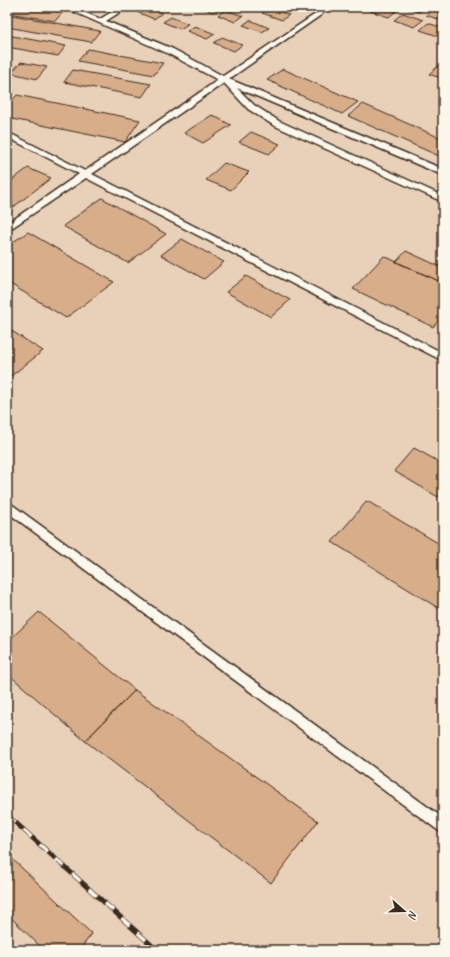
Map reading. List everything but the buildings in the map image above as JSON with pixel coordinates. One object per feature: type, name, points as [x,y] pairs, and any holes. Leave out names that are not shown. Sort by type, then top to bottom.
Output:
[{"type":"lane","points":[[66,7],[170,51],[225,80],[443,172]]},
{"type":"lane","points":[[100,22],[125,7]]},
{"type":"lane","points":[[7,228],[85,173],[225,80],[319,14],[325,7]]},
{"type":"lane","points":[[225,80],[251,107],[276,123],[443,198]]},
{"type":"lane","points":[[7,134],[443,357]]},
{"type":"lane","points":[[7,506],[443,827]]},
{"type":"shaded area","points":[[7,7],[443,7],[443,950],[7,950]]},
{"type":"railway","points":[[7,815],[157,950]]}]
